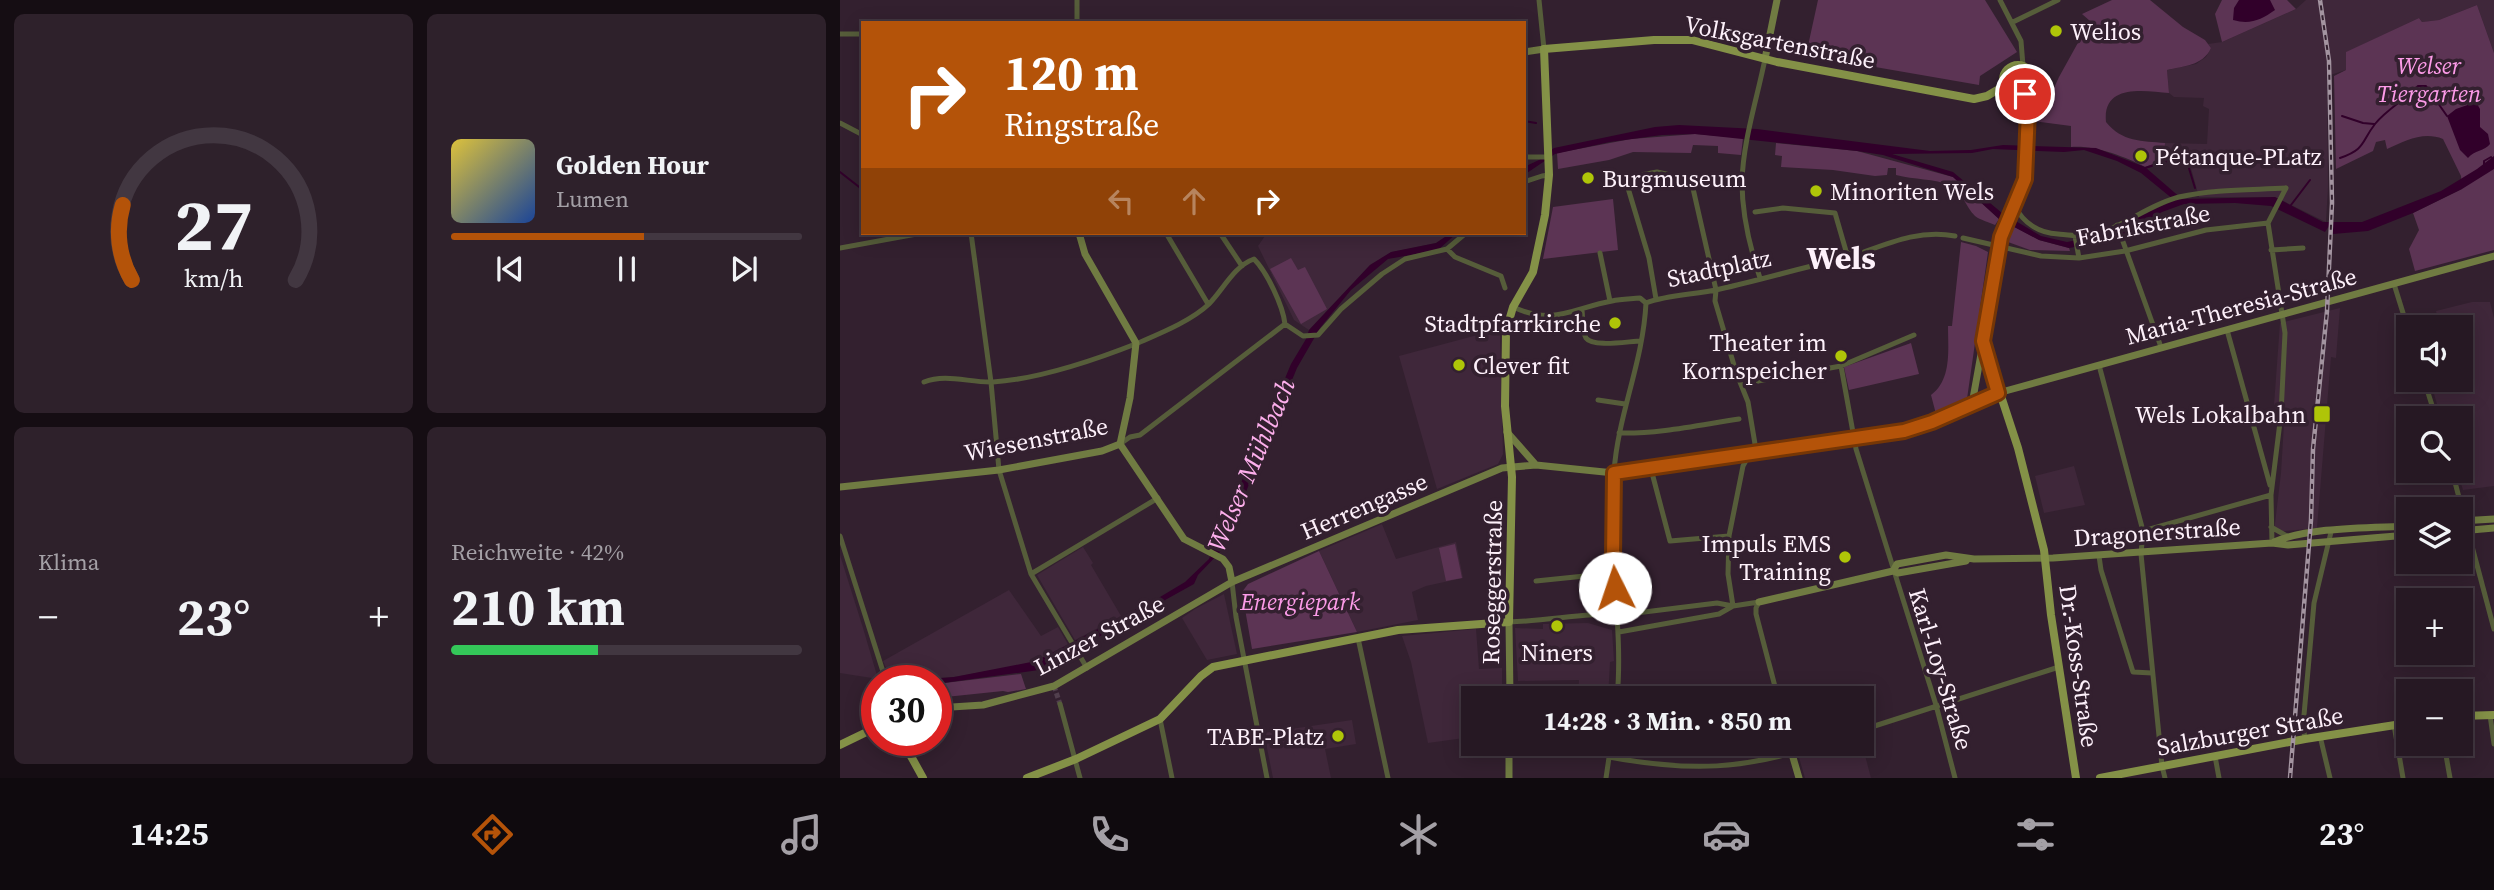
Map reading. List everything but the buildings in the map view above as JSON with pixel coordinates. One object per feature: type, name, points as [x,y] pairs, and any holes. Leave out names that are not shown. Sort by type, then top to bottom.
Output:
[{"type":"main road","points":[[1765,59],[1777,0]]},
{"type":"main road","name":"Volksgartenstraße","points":[[1544,49],[1654,40],[1692,40],[1765,59],[1974,99],[1987,96],[2004,86]]},
{"type":"main road","points":[[1526,52],[1544,49]]},
{"type":"main road","name":"Roseggerstraße","points":[[1510,686],[1511,466],[1505,406],[1506,331],[1513,307],[1533,272],[1545,215],[1549,176],[1544,49]]},
{"type":"main road","points":[[2013,65],[2023,66],[2031,71],[2034,79],[2025,94],[2015,95],[2004,86],[2003,76],[2013,65]]},
{"type":"main road","points":[[1972,404],[1998,247],[2025,179],[2028,111],[2025,94]]},
{"type":"main road","points":[[1080,235],[1085,254],[1136,343],[1130,398],[1120,444],[1184,539],[1220,557],[1229,567],[1233,582]]},
{"type":"main road","name":"Maria-Theresia-Straße","points":[[1750,454],[1917,427],[1998,393],[2494,256]]},
{"type":"main road","name":"Dr.-Koss-Straße","points":[[1983,341],[2018,448],[2044,550],[2076,778]]},
{"type":"main road","points":[[1507,432],[1536,465]]},
{"type":"main road","name":"Wiesenstraße","points":[[840,487],[999,470],[1102,451],[1120,444]]},
{"type":"main road","name":"Herrengasse","points":[[1233,582],[1502,468],[1536,465],[1614,473],[1750,454]]},
{"type":"main road","points":[[2473,520],[2494,519]]},
{"type":"main road","name":"Dragonerstraße","points":[[2272,543],[2287,536],[2396,527]]},
{"type":"main road","points":[[2473,529],[2494,528]]},
{"type":"main road","name":"Dragonerstraße","points":[[1759,602],[1893,571],[1897,564],[1946,555],[1974,559],[2099,556],[2396,536]]},
{"type":"main road","name":"Linzer Straße","points":[[952,707],[983,705],[1055,686],[1233,582]]},
{"type":"main road","points":[[1027,778],[1076,759],[1160,719],[1208,670],[1245,660],[1417,628],[1509,622]]},
{"type":"main road","points":[[2473,716],[2492,715]]},
{"type":"main road","name":"Salzburger Straße","points":[[2100,778],[2305,738],[2394,725]]},
{"type":"main road","points":[[840,745],[861,735]]},
{"type":"main road","points":[[911,756],[923,778]]},
{"type":"main road","points":[[1509,756],[1509,778]]},
{"type":"main road","points":[[1792,756],[1799,778]]},
{"type":"street","points":[[1077,0],[1077,21]]},
{"type":"street","points":[[1539,0],[1544,49]]},
{"type":"street","points":[[2000,0],[2023,47],[2023,66]]},
{"type":"street","points":[[2013,22],[2058,0]]},
{"type":"street","points":[[840,34],[861,34]]},
{"type":"street","points":[[1760,278],[1752,253],[1749,213],[1740,183],[1765,59]]},
{"type":"street","points":[[840,123],[861,134]]},
{"type":"street","points":[[1526,157],[1547,156]]},
{"type":"street","points":[[1656,299],[1649,258],[1625,178],[1657,172],[1684,178],[1692,184],[1730,183]]},
{"type":"street","points":[[1526,181],[1549,176]]},
{"type":"street","points":[[1692,184],[1712,272]]},
{"type":"street","points":[[2015,206],[2019,215],[2033,228],[2076,239],[2117,227],[2153,205],[2169,200],[2206,193],[2287,188],[2268,223],[2284,314],[2281,414],[2271,493],[2272,543]]},
{"type":"street","points":[[1749,213],[1783,208],[1835,213],[1846,251],[1853,256]]},
{"type":"street","name":"Fabrikstraße","points":[[1998,247],[2041,256],[2078,256],[2125,251],[2206,230],[2268,223]]},
{"type":"street","points":[[2117,227],[2161,347]]},
{"type":"street","points":[[840,248],[911,235]]},
{"type":"street","points":[[971,235],[991,382],[999,470],[1031,574],[1087,668]]},
{"type":"street","points":[[1167,235],[1208,304]]},
{"type":"street","points":[[1221,235],[1242,266]]},
{"type":"street","points":[[924,382],[933,378],[991,382],[1032,377],[1136,343],[1169,328],[1208,304],[1242,266],[1254,259],[1265,273],[1285,324],[1303,336],[1318,335],[1341,309],[1382,274],[1405,260],[1447,249],[1464,235]]},
{"type":"street","name":"Stadtplatz","points":[[1513,307],[1538,316],[1560,316],[1610,301],[1640,298],[1646,303],[1656,299],[1716,290],[1841,259],[1845,264],[1850,264],[1853,256],[1912,236],[1955,236]]},
{"type":"street","points":[[1963,238],[1998,247]]},
{"type":"street","points":[[2076,239],[2078,256]]},
{"type":"street","points":[[2271,250],[2303,248]]},
{"type":"street","points":[[1447,249],[1455,257],[1501,276],[1505,288]]},
{"type":"street","points":[[1841,259],[1842,253],[1846,251]]},
{"type":"street","points":[[1600,253],[1610,301]]},
{"type":"street","points":[[1714,281],[1719,318],[1747,386],[1749,417],[1755,444],[1743,466],[1729,536],[1728,574],[1732,606]]},
{"type":"street","points":[[2394,284],[2404,315]]},
{"type":"street","points":[[1617,686],[1619,632],[1614,573],[1614,473],[1625,404],[1638,363],[1646,303]]},
{"type":"street","points":[[1582,310],[1584,336],[1587,341],[1597,344],[1642,341]]},
{"type":"street","name":"Wiesenstraße","points":[[1120,444],[1130,437],[1140,435],[1285,324]]},
{"type":"street","points":[[2227,330],[2271,493]]},
{"type":"street","points":[[1758,381],[1841,366],[1914,335]]},
{"type":"street","points":[[2099,365],[2143,531],[2141,554],[2165,778]]},
{"type":"street","name":"Karl-Loy-Straße","points":[[1841,366],[1853,439],[1936,705],[1955,778]]},
{"type":"street","points":[[1598,400],[1625,404]]},
{"type":"street","points":[[1619,433],[1684,428],[1739,419]]},
{"type":"street","points":[[1651,469],[1670,541],[1729,536]]},
{"type":"street","points":[[2143,531],[2271,493]]},
{"type":"street","points":[[1031,574],[1158,498]]},
{"type":"street","points":[[2271,527],[2287,536]]},
{"type":"street","points":[[2305,738],[2304,718],[2314,603],[2330,531]]},
{"type":"street","points":[[840,536],[881,665]]},
{"type":"street","points":[[2099,556],[2133,673],[2152,673]]},
{"type":"street","points":[[2473,557],[2494,629]]},
{"type":"street","points":[[1536,582],[1614,573]]},
{"type":"street","points":[[1233,582],[1236,617],[1267,778]]},
{"type":"street","points":[[1509,622],[1558,620],[1578,614],[1628,614],[1717,603],[1732,606],[1759,602]]},
{"type":"street","points":[[1759,602],[1756,614],[1775,686]]},
{"type":"street","points":[[1619,632],[1719,614],[1732,606]]},
{"type":"street","points":[[1358,638],[1388,778]]},
{"type":"street","points":[[1874,726],[2059,667]]},
{"type":"street","points":[[1060,704],[1080,778]]},
{"type":"street","points":[[2492,715],[2494,744]]},
{"type":"street","points":[[1160,719],[1172,778]]},
{"type":"street","points":[[2394,725],[2403,778]]},
{"type":"street","points":[[2320,736],[2330,778]]},
{"type":"street","points":[[1606,778],[1609,757],[1664,766],[1726,767],[1771,756]]},
{"type":"street","points":[[2215,756],[2219,778]]},
{"type":"street","points":[[2446,756],[2450,778]]},
{"type":"shaded area","points":[[2306,0],[2494,0],[2494,53],[2477,5],[2439,20],[2422,22],[2419,18],[2347,52],[2346,70],[2327,76],[2326,222],[2275,197],[2199,197],[2189,161],[2164,160],[2165,143],[2207,144],[2209,109],[2203,106],[2204,98],[2174,97],[2169,93],[2167,70],[2196,64],[2206,57],[2211,48],[2208,44],[2222,42],[2296,9]]},
{"type":"shaded area","points":[[1266,235],[1448,235],[1436,243],[1392,252],[1370,265],[1309,330],[1294,320],[1258,246]]},
{"type":"shaded area","points":[[2472,302],[2490,302],[2494,318],[2494,486],[2463,490],[2461,483],[2473,483],[2473,406],[2438,406],[2433,392],[2473,392],[2473,315],[2437,315],[2436,311]]},
{"type":"shaded area","points":[[2340,308],[2336,358],[2331,357],[2317,528],[2274,532],[2285,407],[2274,405],[2280,323]]},
{"type":"shaded area","points":[[1500,329],[1503,454],[1498,464],[1437,489],[1399,356]]},
{"type":"shaded area","points":[[2074,466],[2085,505],[2044,513],[2035,476]]},
{"type":"shaded area","points":[[1382,524],[1396,559],[1456,542],[1463,578],[1412,592],[1418,620],[1357,632],[1319,551]]},
{"type":"shaded area","points":[[1083,547],[1121,616],[1075,640],[1037,575]]},
{"type":"shaded area","points":[[840,555],[874,665],[861,665],[861,676],[840,673]]},
{"type":"shaded area","points":[[1009,590],[1041,636],[1058,627],[1069,646],[1039,662],[954,677],[952,665],[885,665],[883,661]]},
{"type":"shaded area","points":[[1224,594],[1237,654],[1207,660],[1182,618]]},
{"type":"shaded area","points":[[1588,623],[1612,630],[1614,661],[1610,662],[1609,686],[1579,686],[1579,680],[1518,681],[1515,628],[1543,629],[1543,624]]},
{"type":"shaded area","points":[[1476,629],[1479,669],[1502,668],[1502,686],[1461,686],[1461,738],[1428,743],[1411,662],[1402,636]]},
{"type":"shaded area","points":[[1352,720],[1356,744],[1325,749],[1331,778],[1273,778],[1264,733]]},
{"type":"shaded area","points":[[1799,756],[1865,756],[1871,778],[1805,778]]},
{"type":"green space","points":[[1818,0],[1985,0],[2017,52],[1980,76],[1979,85],[1806,55]]},
{"type":"green space","points":[[2112,0],[2150,0],[2183,27],[2205,40],[2211,48],[2198,62],[2167,70],[2169,93],[2127,92],[2111,101],[2106,122],[2112,129],[2133,139],[2165,143],[2164,160],[2145,167],[2109,152],[2071,147],[2071,126],[2033,121],[2043,112],[2090,21],[2082,14]]},
{"type":"green space","points":[[2222,0],[2287,0],[2296,9],[2222,42],[2215,14]]},
{"type":"green space","name":"Welser Tiergarten","points":[[2477,5],[2494,53],[2494,250],[2415,271],[2409,249],[2419,230],[2413,213],[2462,189],[2461,176],[2443,139],[2428,136],[2414,138],[2387,149],[2385,140],[2376,142],[2373,151],[2336,169],[2334,76],[2346,70],[2346,52],[2419,18],[2422,22],[2439,20]]},
{"type":"green space","points":[[1695,134],[1743,138],[1741,155],[1718,153],[1718,146],[1693,145],[1691,153],[1633,152],[1609,160],[1558,169],[1557,153],[1631,139]]},
{"type":"green space","points":[[1776,143],[1857,151],[1953,177],[1999,219],[1995,225],[1979,219],[1951,186],[1896,175],[1896,168],[1888,168],[1887,175],[1875,176],[1781,167],[1782,156],[1775,155]]},
{"type":"green space","points":[[1613,199],[1618,250],[1543,259],[1553,207]]},
{"type":"green space","points":[[2013,226],[2039,240],[2069,248],[2070,251],[2030,250],[2008,242]]},
{"type":"green space","points":[[1961,242],[1988,252],[1967,399],[1936,414],[1931,395],[1938,389],[1946,373],[1948,326],[1952,326]]},
{"type":"green space","points":[[1291,258],[1298,270],[1305,267],[1327,309],[1301,324],[1270,269]]},
{"type":"green space","points":[[1911,343],[1919,374],[1849,390],[1844,367]]},
{"type":"green space","points":[[1455,544],[1462,578],[1446,581],[1439,548]]},
{"type":"green space","name":"Energiepark","points":[[1319,551],[1357,632],[1252,649],[1242,592],[1248,584]]},
{"type":"green space","points":[[1021,674],[1026,689],[952,696],[952,682]]},
{"type":"water","points":[[2239,0],[2270,0],[2275,10],[2255,21],[2233,20],[2234,8]]},
{"type":"water","points":[[2476,102],[2480,109],[2480,127],[2488,134],[2490,144],[2468,158],[2460,150],[2447,116],[2456,109]]},
{"type":"water","points":[[1679,125],[1757,129],[1930,151],[1971,150],[2003,145],[2096,148],[2145,167],[2182,199],[2275,197],[2323,222],[2362,222],[2441,191],[2494,156],[2494,169],[2462,189],[2368,231],[2333,234],[2331,223],[2325,232],[2271,206],[2235,203],[2184,204],[2162,212],[2111,241],[2069,248],[2039,240],[1999,219],[1953,177],[1883,155],[1695,134],[1662,135],[1610,142],[1555,154],[1526,174],[1526,166],[1554,148],[1655,127]],"holes":[[[1993,149],[2064,152],[2084,150],[2117,161],[2141,173],[2174,200],[2146,212],[2113,233],[2067,242],[2041,236],[2002,213],[1953,172],[1892,154],[1972,153]]]},
{"type":"water","name":"Welser Mühlbach","points":[[1448,235],[1455,235],[1438,250],[1388,259],[1351,290],[1320,328],[1297,368],[1222,550],[1198,575],[1194,584],[1039,670],[952,682],[952,677],[1036,661],[1160,597],[1185,582],[1209,559],[1291,364],[1309,330],[1370,265],[1391,252],[1436,243]]},
{"type":"waterway","points":[[2340,158],[2359,148],[2375,124],[2418,86],[2426,86],[2447,116]]},
{"type":"waterway","points":[[2342,116],[2374,124]]},
{"type":"waterway","points":[[1526,121],[1536,123]]},
{"type":"waterway","points":[[2484,166],[2484,161],[2491,157],[2494,162]]},
{"type":"waterway","points":[[2145,168],[2167,161],[2191,163]]},
{"type":"waterway","points":[[2188,165],[2195,188]]},
{"type":"waterway","points":[[840,172],[861,188]]},
{"type":"waterway","points":[[2291,205],[2310,180]]},
{"type":"tunnel","points":[[1730,183],[1738,183]]},
{"type":"tunnel","points":[[1750,384],[1758,381]]},
{"type":"tunnel","points":[[1054,686],[1060,704]]},
{"type":"railway","points":[[2290,778],[2311,520],[2313,449],[2327,311],[2332,203],[2329,61],[2320,0]]},
{"type":"place","name":"Welios","points":[[2056,31]]},
{"type":"place","name":"Pétanque-PLatz","points":[[2141,156]]},
{"type":"place","name":"Burgmuseum","points":[[1588,178]]},
{"type":"place","name":"Minoriten Wels","points":[[1816,191]]},
{"type":"place","name":"Stadtpfarrkirche","points":[[1615,323]]},
{"type":"place","name":"Theater im Kornspeicher","points":[[1841,356]]},
{"type":"place","name":"Clever fit","points":[[1459,365]]},
{"type":"place","name":"Wels Lokalbahn","points":[[2322,414]]},
{"type":"place","name":"Impuls EMS Training","points":[[1845,557]]},
{"type":"place","name":"Niners","points":[[1557,626]]},
{"type":"place","name":"TABE-Platz","points":[[1338,736]]},
{"type":"district","name":"Wels","points":[[1841,258]]},
{"type":"route","points":[[1615,588],[1614,473],[1904,431],[1932,422],[1998,393],[1983,341],[2001,237],[2025,179],[2028,146],[2025,94]]}]
